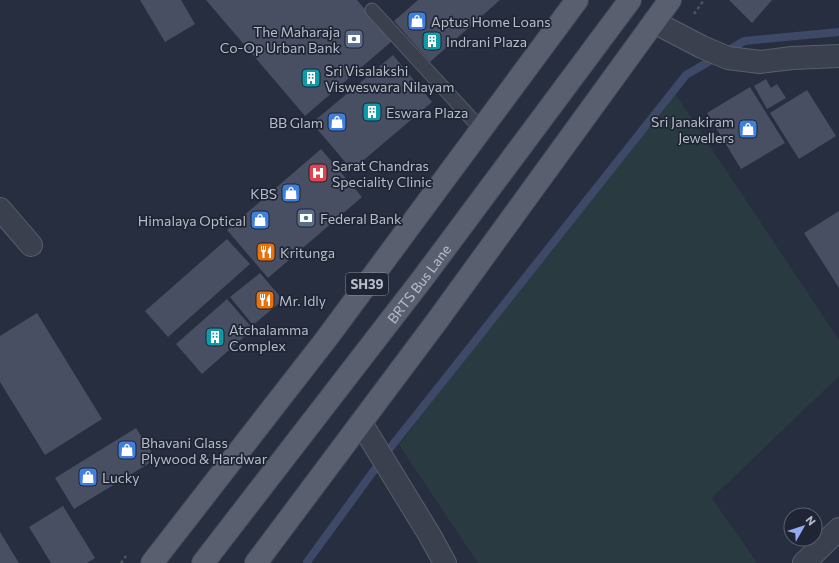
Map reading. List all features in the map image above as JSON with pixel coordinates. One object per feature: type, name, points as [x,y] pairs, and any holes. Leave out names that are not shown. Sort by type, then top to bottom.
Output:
[{"type":"main road","name":"BRTS Bus Lane","points":[[203,563],[423,278],[630,0]]},
{"type":"main road","points":[[256,563],[361,423],[670,0]]},
{"type":"main road","name":"SH39","points":[[152,563],[327,338],[482,129],[573,2]]},
{"type":"street","points":[[654,22],[702,47],[728,58],[760,62],[792,58],[839,56]]},
{"type":"street","points":[[0,209],[30,244]]},
{"type":"street","points":[[361,423],[445,563]]},
{"type":"street","points":[[804,563],[839,529]]},
{"type":"lane","points":[[372,10],[482,129]]},
{"type":"shaded area","points":[[672,89],[839,340],[839,376],[712,498],[757,563],[478,563],[399,445]]},
{"type":"building","points":[[140,0],[181,0],[195,24],[165,42]]},
{"type":"building","name":"Sri Visalakshi Visweswara Nilayam","points":[[206,0],[357,0],[392,41],[305,116]]},
{"type":"building","name":"Indrani Plaza","points":[[418,0],[500,0],[430,62],[394,21]]},
{"type":"building","points":[[729,0],[772,0],[752,23]]},
{"type":"building","name":"Eswara Plaza","points":[[393,55],[432,102],[352,170],[312,123]]},
{"type":"building","points":[[766,79],[771,88],[777,84],[786,98],[767,109],[754,86]]},
{"type":"building","points":[[750,87],[785,143],[741,169],[707,113]]},
{"type":"building","points":[[807,90],[836,136],[799,159],[770,113]]},
{"type":"building","points":[[321,149],[362,197],[268,278],[227,230]]},
{"type":"building","points":[[839,211],[839,288],[804,233]]},
{"type":"building","points":[[227,239],[250,264],[168,337],[145,311]]},
{"type":"building","points":[[260,273],[283,300],[253,325],[230,297]]},
{"type":"building","name":"Atchalamma Complex","points":[[227,299],[253,329],[202,374],[176,344]]},
{"type":"building","points":[[37,313],[102,419],[45,455],[0,382],[0,336]]},
{"type":"building","points":[[136,428],[156,459],[74,509],[55,478]]},
{"type":"building","points":[[63,506],[95,558],[87,563],[51,563],[29,527]]},
{"type":"building","points":[[0,532],[19,563],[0,563]]},
{"type":"waterway","points":[[308,563],[307,562],[391,447],[686,75],[744,41],[839,32]]},
{"type":"place","name":"Aptus Home Loans","points":[[417,21]]},
{"type":"place","name":"The Maharaja Co-Op Urban Bank","points":[[354,39]]},
{"type":"place","name":"Indrani Plaza","points":[[432,41]]},
{"type":"place","name":"Sri Visalakshi Visweswara Nilayam","points":[[311,78]]},
{"type":"place","name":"Eswara Plaza","points":[[372,112]]},
{"type":"place","name":"BB Glam","points":[[337,122]]},
{"type":"place","name":"Sri Janakiram Jewellers","points":[[748,129]]},
{"type":"place","name":"Sarat Chandras Speciality Clinic","points":[[318,173]]},
{"type":"place","name":"KBS","points":[[291,193]]},
{"type":"place","name":"Federal Bank","points":[[306,218]]},
{"type":"place","name":"Himalaya Optical","points":[[260,220]]},
{"type":"place","name":"Kritunga","points":[[266,252]]},
{"type":"place","name":"Mr. Idly","points":[[265,300]]},
{"type":"place","name":"Atchalamma Complex","points":[[215,337]]},
{"type":"place","name":"Bhavani Glass Plywood & Hardwar","points":[[127,450]]},
{"type":"place","name":"Lucky","points":[[88,477]]}]
